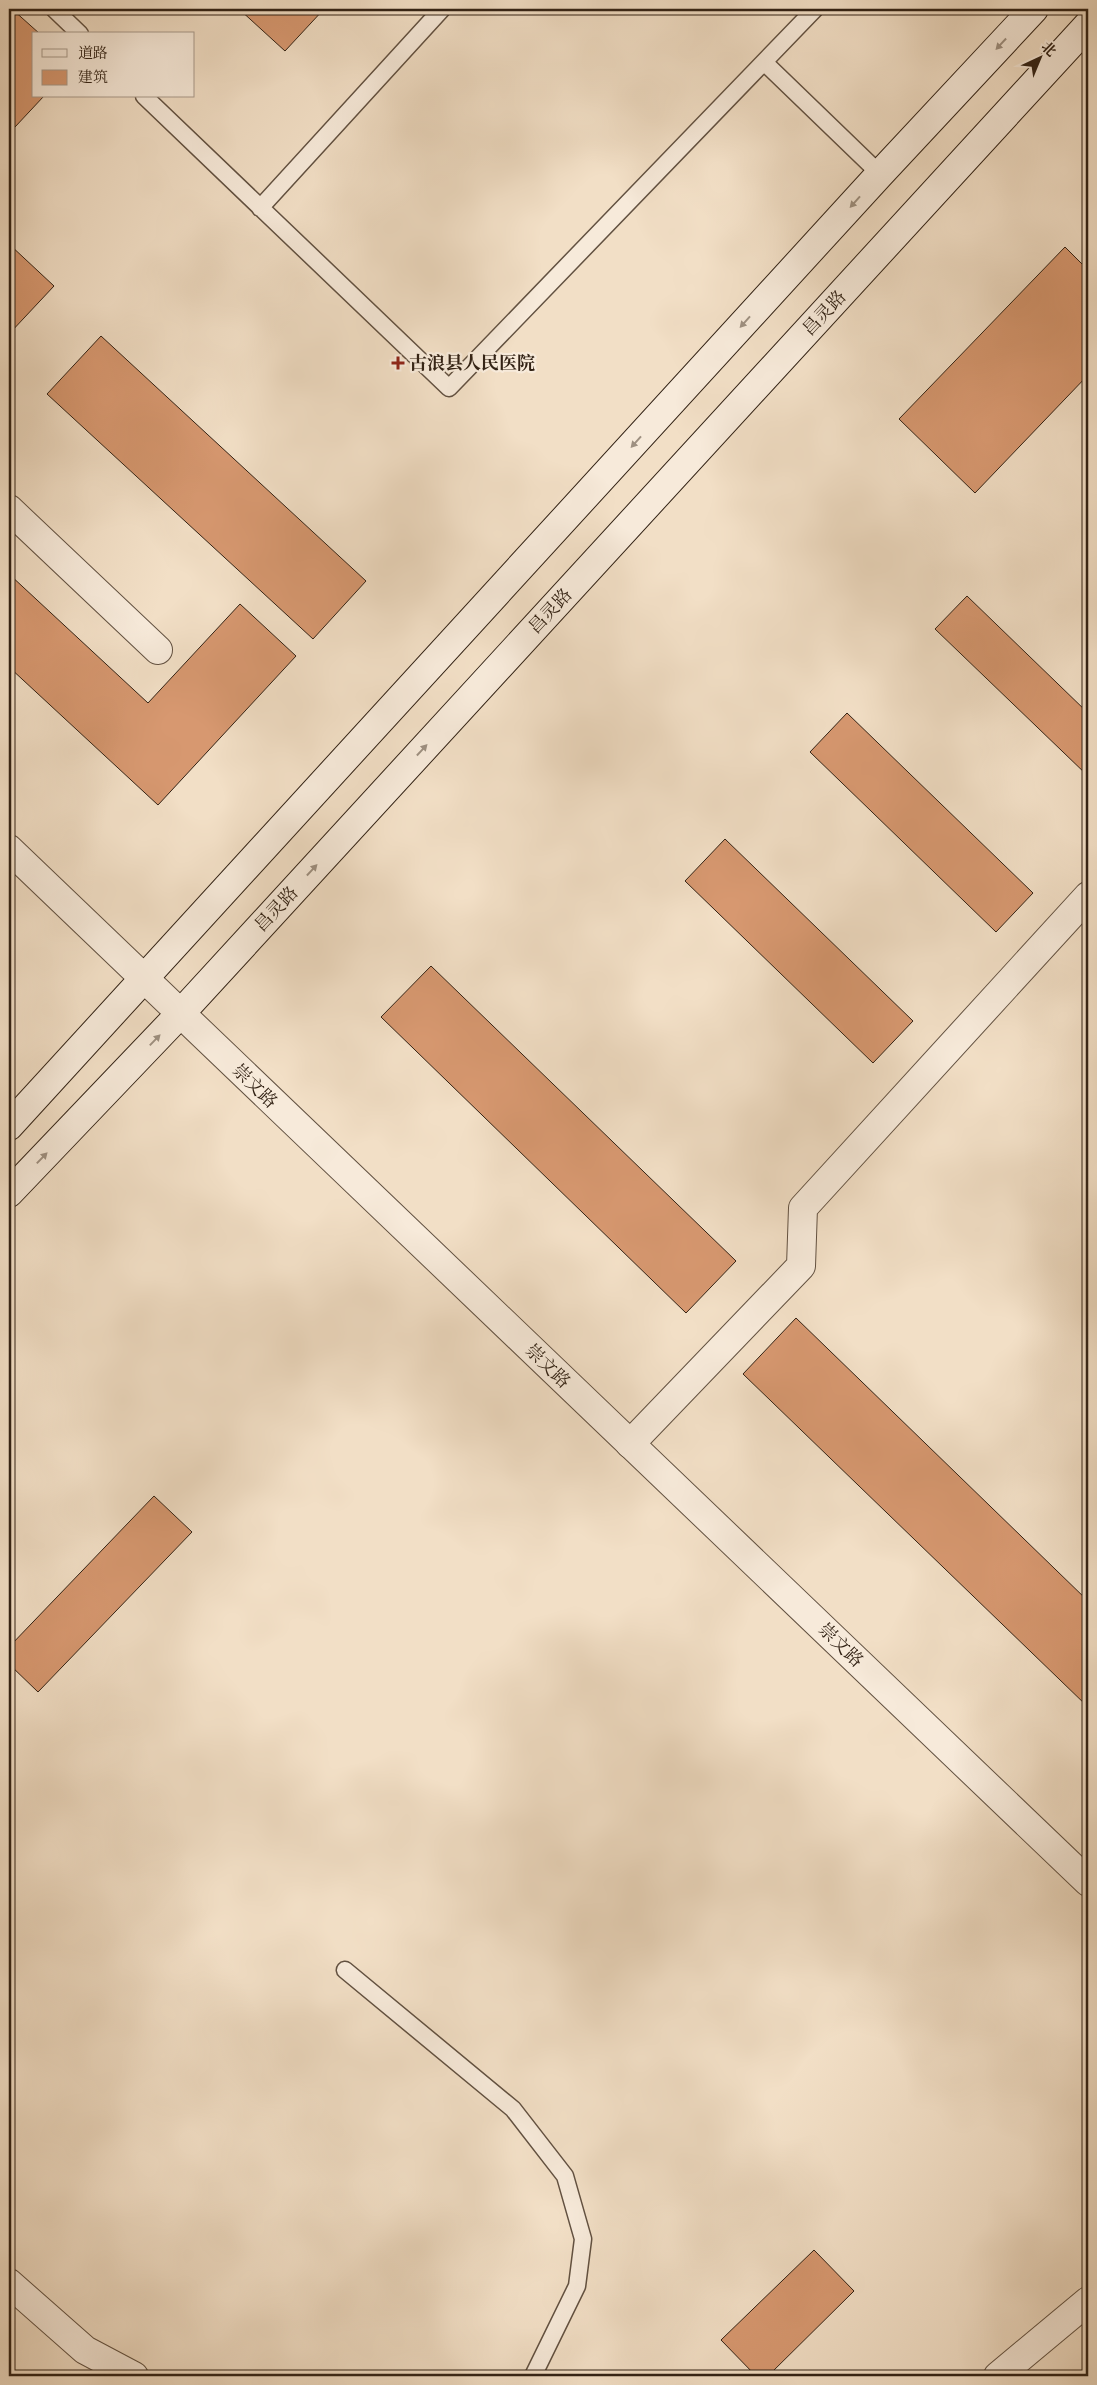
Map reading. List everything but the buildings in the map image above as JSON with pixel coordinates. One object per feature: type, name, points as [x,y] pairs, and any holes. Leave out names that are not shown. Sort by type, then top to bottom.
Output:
[{"type":"main road","points":[[9,1126],[145,980],[880,174],[1034,9]]},
{"type":"main road","name":"昌灵路","points":[[9,1193],[180,1014],[1088,25]]},
{"type":"main road","points":[[9,509],[158,650]]},
{"type":"main road","name":"崇文路","points":[[9,849],[1088,1882]]},
{"type":"main road","points":[[630,1444],[801,1266],[803,1208],[1088,896]]},
{"type":"main road","points":[[9,2283],[85,2350],[134,2376]]},
{"type":"main road","points":[[998,2376],[1088,2301]]},
{"type":"lane","points":[[54,9],[78,32]]},
{"type":"lane","points":[[260,208],[442,9]]},
{"type":"lane","points":[[146,98],[448,388],[815,9]]},
{"type":"lane","points":[[764,62],[880,174]]},
{"type":"lane","points":[[345,1970],[513,2109],[565,2176],[583,2239],[577,2286],[533,2376]]},
{"type":"place","name":"古浪县人民医院","points":[[398,363]]}]
